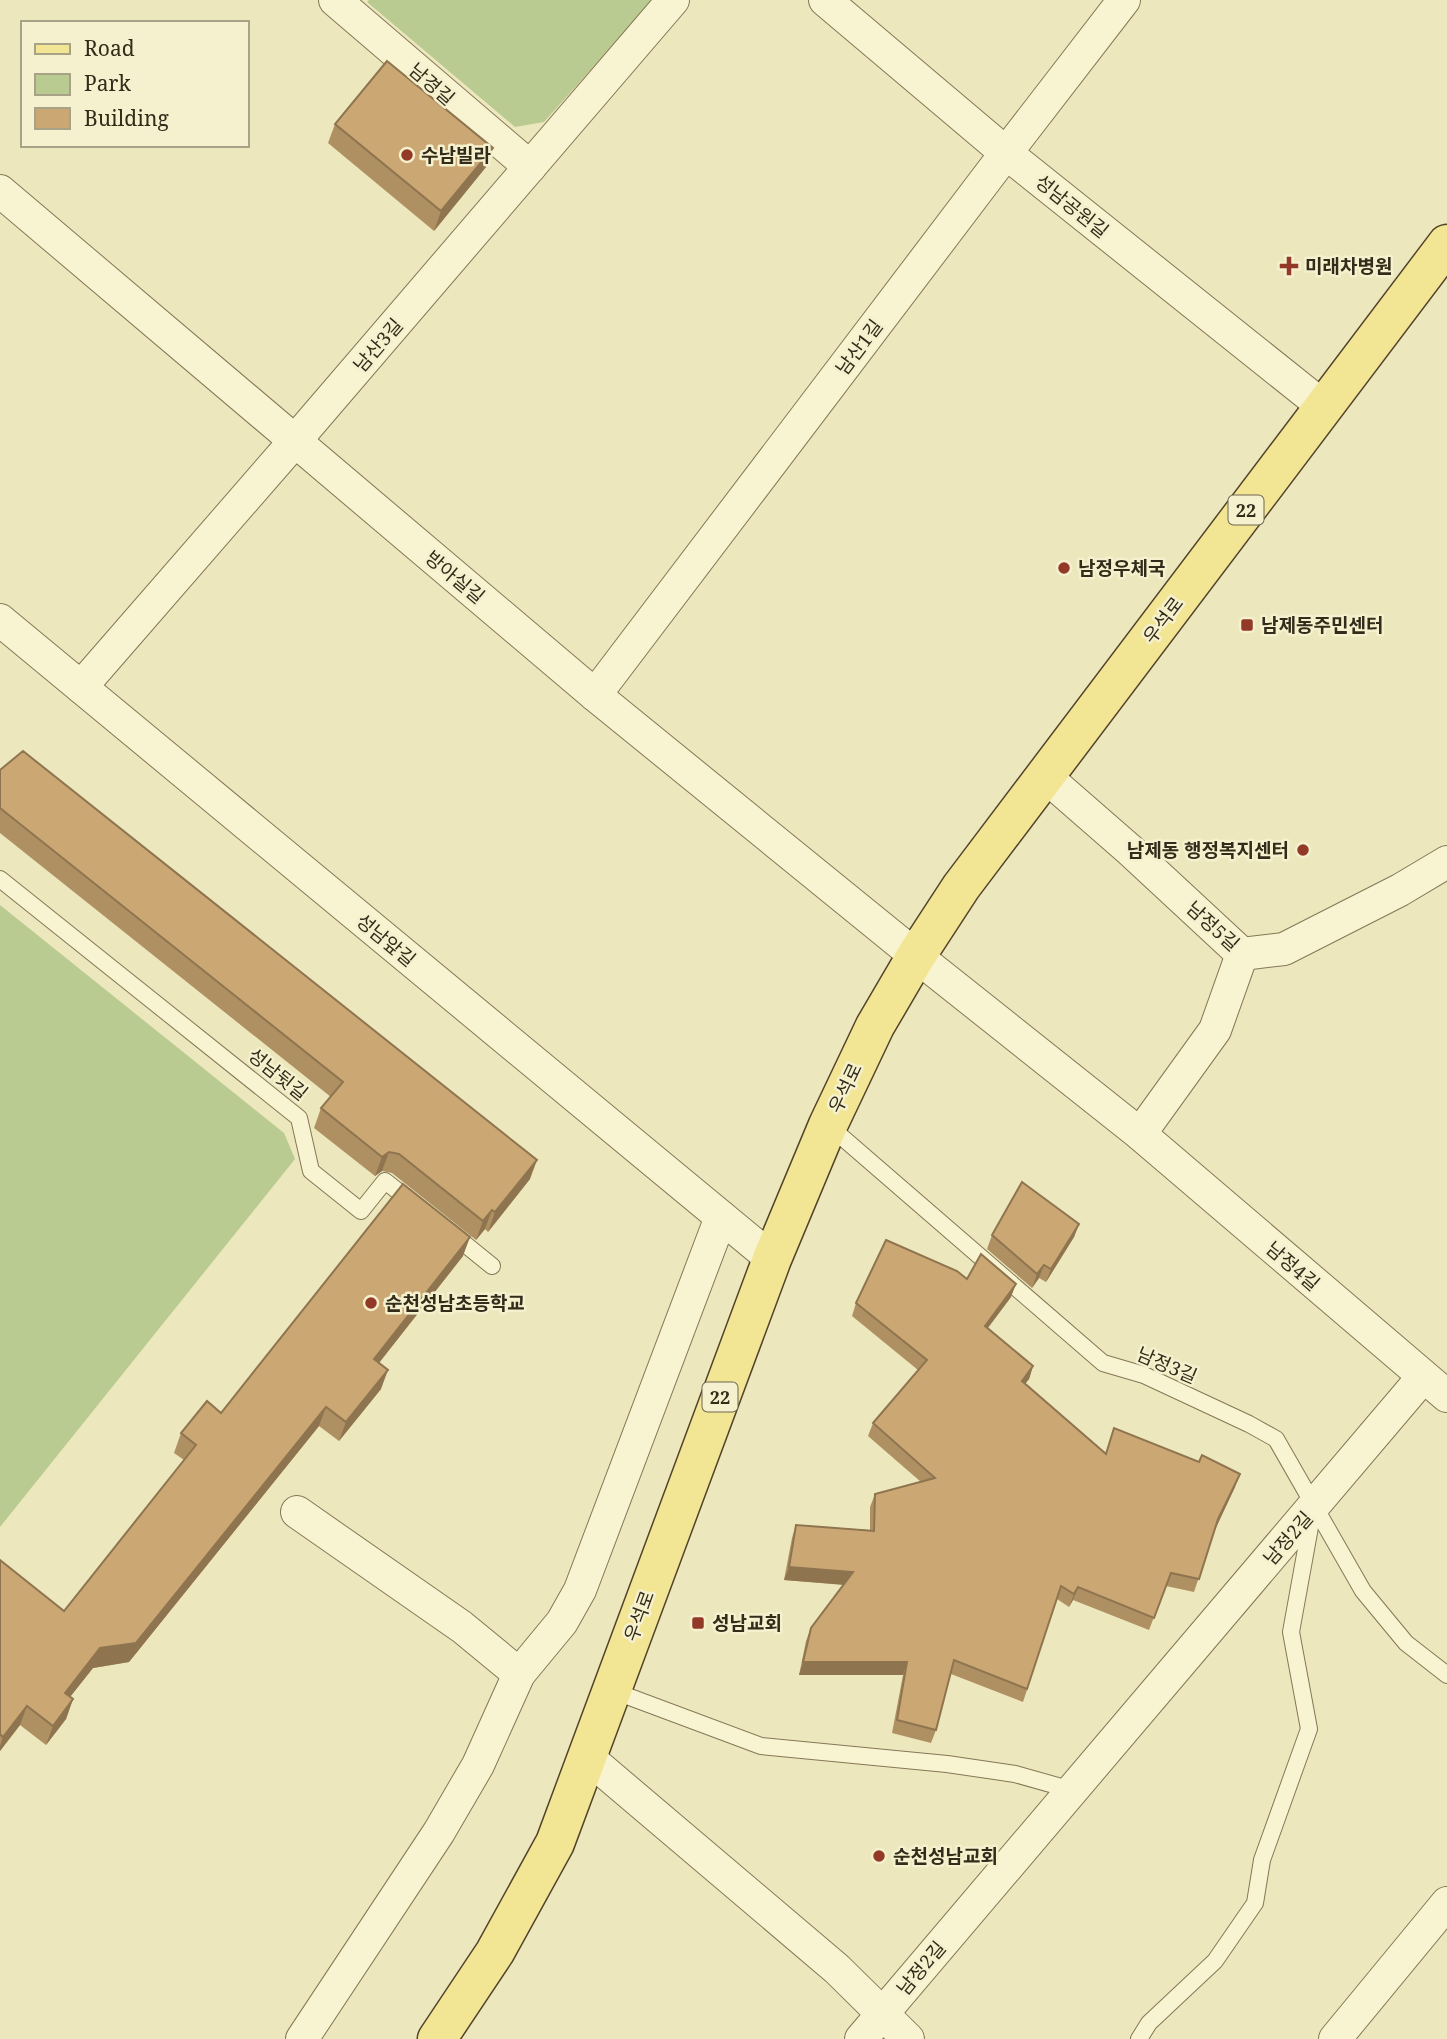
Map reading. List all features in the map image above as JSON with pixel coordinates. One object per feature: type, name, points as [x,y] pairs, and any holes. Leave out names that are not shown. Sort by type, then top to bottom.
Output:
[{"type":"main road","name":"우석로","points":[[437,2039],[495,1952],[555,1843],[772,1259],[828,1125],[875,1026],[961,887],[1447,244]]},
{"type":"street","name":"남경길","points":[[335,0],[530,167]]},
{"type":"street","name":"남산3길","points":[[81,687],[295,442],[673,0]]},
{"type":"street","name":"성남공원길","points":[[825,0],[1006,153],[1324,407]]},
{"type":"street","name":"남산1길","points":[[595,695],[1124,0]]},
{"type":"street","name":"방아실길","points":[[0,191],[595,695],[916,956]]},
{"type":"street","name":"성남앞길","points":[[0,620],[772,1259]]},
{"type":"street","name":"남정5길","points":[[1045,776],[1242,954],[1284,948],[1400,890],[1447,862]]},
{"type":"street","points":[[1140,1134],[1215,1030],[1242,954]]},
{"type":"street","name":"남정4길","points":[[916,956],[1140,1134],[1435,1387]]},
{"type":"street","points":[[302,2039],[439,1832],[478,1765],[519,1674],[562,1622],[580,1590],[721,1217]]},
{"type":"street","points":[[1314,1507],[1435,1387]]},
{"type":"street","name":"남정2길","points":[[882,2014],[1314,1507]]},
{"type":"street","points":[[297,1512],[462,1627],[519,1674]]},
{"type":"street","name":"남정2길","points":[[586,1756],[837,1969],[908,2039]]},
{"type":"street","points":[[1335,2039],[1447,1903]]},
{"type":"street","points":[[861,2039],[882,2014]]},
{"type":"lane","name":"성남뒷길","points":[[0,879],[299,1118],[311,1171],[361,1211],[385,1181],[492,1266]]},
{"type":"lane","name":"남정3길","points":[[828,1125],[1103,1363],[1144,1375],[1276,1439],[1363,1591],[1406,1643],[1447,1675]]},
{"type":"lane","name":"남정2길","points":[[1139,2039],[1149,2023],[1215,1961],[1255,1903],[1262,1860],[1308,1729],[1291,1632],[1314,1507]]},
{"type":"lane","points":[[611,1690],[761,1746],[947,1764],[1015,1774],[1072,1790]]},
{"type":"green space","points":[[653,0],[544,122],[515,127],[367,2]]},
{"type":"green space","points":[[0,905],[284,1133],[295,1159],[0,1527]]},
{"type":"building","name":"수남빌라","points":[[387,61],[493,148],[441,211],[335,124]]},
{"type":"building","points":[[23,751],[537,1160],[495,1212],[492,1210],[483,1221],[399,1154],[389,1152],[382,1157],[321,1108],[343,1082],[0,808],[0,770]]},
{"type":"building","points":[[1022,1182],[1079,1224],[1051,1269],[1044,1265],[1037,1274],[992,1235]]},
{"type":"building","points":[[403,1184],[470,1237],[374,1359],[388,1370],[346,1422],[326,1407],[136,1643],[100,1648],[65,1693],[73,1699],[53,1726],[27,1706],[3,1737],[0,1734],[0,1560],[64,1611],[196,1445],[181,1433],[207,1401],[221,1413]]},
{"type":"building","points":[[886,1240],[957,1271],[967,1279],[981,1254],[1016,1284],[985,1326],[1033,1366],[1022,1381],[1106,1454],[1114,1428],[1199,1462],[1202,1455],[1240,1474],[1218,1519],[1199,1579],[1171,1573],[1154,1618],[1078,1587],[1074,1594],[1061,1586],[1027,1689],[954,1660],[936,1730],[897,1720],[907,1662],[803,1662],[811,1628],[853,1572],[789,1567],[796,1525],[874,1531],[875,1494],[935,1478],[873,1423],[927,1360],[856,1303]]},
{"type":"place","name":"수남빌라","points":[[407,155]]},
{"type":"place","name":"미래차병원","points":[[1289,266]]},
{"type":"place","name":"남정우체국","points":[[1064,568]]},
{"type":"place","name":"남제동주민센터","points":[[1247,625]]},
{"type":"place","name":"남제동 행정복지센터","points":[[1303,850]]},
{"type":"place","name":"순천성남초등학교","points":[[371,1303]]},
{"type":"place","name":"성남교회","points":[[698,1623]]},
{"type":"place","name":"순천성남교회","points":[[879,1856]]}]
